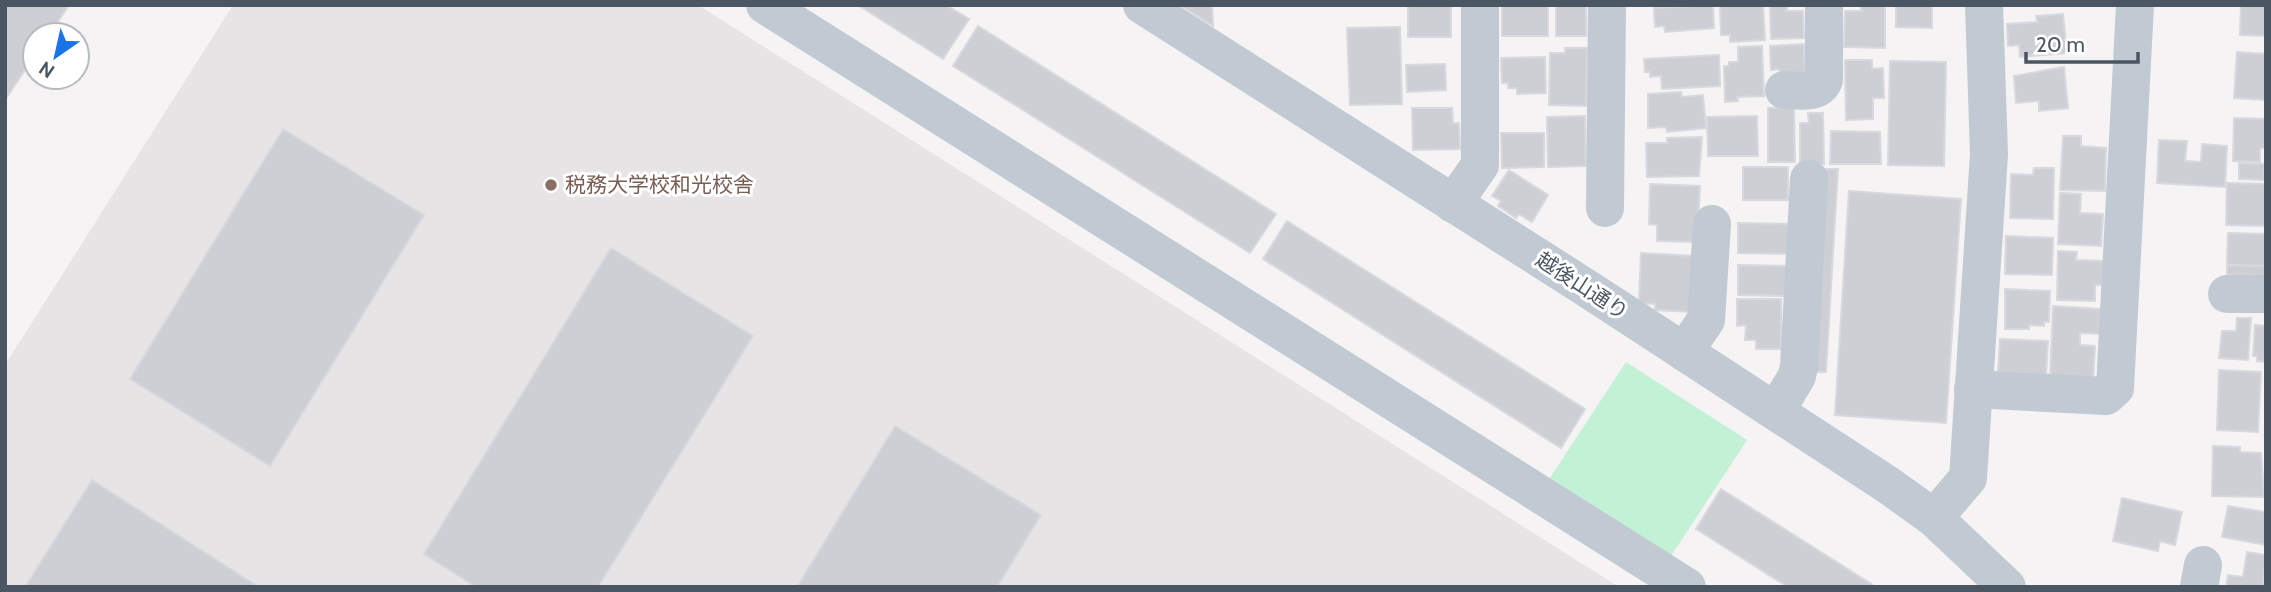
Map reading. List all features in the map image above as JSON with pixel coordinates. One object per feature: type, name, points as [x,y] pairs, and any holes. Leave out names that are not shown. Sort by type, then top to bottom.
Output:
[{"type":"street","points":[[765,5],[1687,587]]},
{"type":"street","name":"越後山通り","points":[[1142,5],[1776,411],[1934,518],[2007,587]]},
{"type":"street","points":[[1453,204],[1480,164],[1480,5]]},
{"type":"street","points":[[1605,208],[1607,5]]},
{"type":"street","points":[[1784,90],[1815,90],[1821,87],[1824,80],[1824,5]]},
{"type":"street","points":[[1934,518],[1968,478],[1989,154],[1984,5]]},
{"type":"street","points":[[1973,390],[2106,396],[2115,388],[2135,5]]},
{"type":"street","points":[[1776,411],[1797,376],[1799,366],[1809,180]]},
{"type":"street","points":[[1684,352],[1706,320],[1712,225]]},
{"type":"street","points":[[2227,294],[2266,294]]},
{"type":"shaded area","name":"税務大学校和光校舎","points":[[233,5],[698,5],[1619,587],[5,587],[5,365]]},
{"type":"green space","points":[[1626,362],[1747,440],[1671,556],[1550,478]]},
{"type":"building","points":[[5,5],[69,5],[58,21],[21,21],[21,76],[5,100]]},
{"type":"building","points":[[858,5],[946,5],[969,19],[943,59]]},
{"type":"building","points":[[1180,5],[1212,5],[1213,26]]},
{"type":"building","points":[[1408,5],[1451,5],[1451,37],[1408,37]]},
{"type":"building","points":[[1502,5],[1548,5],[1548,36],[1502,36]]},
{"type":"building","points":[[1556,5],[1586,5],[1586,36],[1556,36]]},
{"type":"building","points":[[1713,5],[1714,28],[1665,32],[1664,26],[1655,27],[1654,8]]},
{"type":"building","points":[[1720,5],[1763,5],[1765,40],[1730,42],[1730,35],[1721,35]]},
{"type":"building","points":[[1770,5],[1787,5],[1787,11],[1803,11],[1804,38],[1771,39]]},
{"type":"building","points":[[1861,5],[1885,5],[1885,48],[1844,47],[1845,11],[1861,11]]},
{"type":"building","points":[[1896,5],[1932,5],[1932,28],[1896,27]]},
{"type":"building","points":[[2241,5],[2266,5],[2266,36],[2240,35]]},
{"type":"building","points":[[2063,14],[2067,53],[2020,57],[2019,45],[2008,46],[2007,24],[2037,22],[2036,16]]},
{"type":"building","points":[[978,26],[1276,214],[1250,253],[953,66]]},
{"type":"building","points":[[1400,27],[1402,104],[1350,105],[1347,28]]},
{"type":"building","points":[[1804,44],[1805,74],[1780,75],[1779,69],[1771,70],[1770,46]]},
{"type":"building","points":[[1762,46],[1764,96],[1737,97],[1738,101],[1725,102],[1724,66],[1729,66],[1729,62],[1738,62],[1738,47]]},
{"type":"building","points":[[1565,48],[1587,48],[1586,106],[1549,105],[1550,53],[1565,53]]},
{"type":"building","points":[[2237,52],[2266,54],[2266,100],[2234,98]]},
{"type":"building","points":[[1719,55],[1720,86],[1662,89],[1661,76],[1650,77],[1650,72],[1645,72],[1644,59]]},
{"type":"building","points":[[1545,57],[1546,93],[1517,94],[1517,88],[1508,88],[1508,83],[1502,83],[1501,58]]},
{"type":"building","points":[[1845,60],[1872,60],[1872,69],[1883,68],[1884,98],[1873,98],[1873,119],[1846,120]]},
{"type":"building","points":[[1890,61],[1946,62],[1944,166],[1888,165]]},
{"type":"building","points":[[1445,64],[1446,90],[1407,92],[1406,65]]},
{"type":"building","points":[[2064,67],[2068,108],[2039,111],[2039,101],[2016,103],[2014,76]]},
{"type":"building","points":[[1681,92],[1682,97],[1703,95],[1706,128],[1667,132],[1666,127],[1648,128],[1648,94]]},
{"type":"building","points":[[1412,108],[1452,108],[1453,123],[1459,123],[1460,149],[1413,150]]},
{"type":"building","points":[[1768,108],[1794,108],[1795,162],[1768,162]]},
{"type":"building","points":[[1808,113],[1823,113],[1824,164],[1800,164],[1800,123],[1809,123]]},
{"type":"building","points":[[1585,116],[1586,166],[1548,167],[1547,117]]},
{"type":"building","points":[[1757,116],[1758,156],[1708,156],[1707,117]]},
{"type":"building","points":[[2234,118],[2266,119],[2266,148],[2260,148],[2260,162],[2233,161]]},
{"type":"building","points":[[283,129],[424,215],[270,466],[130,379]]},
{"type":"building","points":[[1831,131],[1880,132],[1881,164],[1830,164]]},
{"type":"building","points":[[1501,133],[1544,133],[1544,167],[1502,168]]},
{"type":"building","points":[[2063,136],[2081,136],[2081,146],[2106,148],[2105,191],[2060,190]]},
{"type":"building","points":[[1702,137],[1699,176],[1647,177],[1646,143],[1667,143],[1667,138]]},
{"type":"building","points":[[2159,140],[2187,141],[2185,161],[2201,162],[2202,144],[2227,146],[2225,187],[2157,183]]},
{"type":"building","points":[[2239,163],[2265,164],[2264,180],[2239,179]]},
{"type":"building","points":[[1743,167],[1788,167],[1788,200],[1743,200]]},
{"type":"building","points":[[2034,168],[2054,168],[2053,219],[2010,218],[2011,174],[2033,175]]},
{"type":"building","points":[[1824,169],[1838,169],[1826,372],[1813,372]]},
{"type":"building","points":[[1509,170],[1548,195],[1532,222],[1519,214],[1516,218],[1498,206],[1501,201],[1492,196]]},
{"type":"building","points":[[2227,183],[2266,184],[2266,226],[2226,225]]},
{"type":"building","points":[[1650,184],[1700,186],[1697,242],[1657,241],[1657,225],[1649,224]]},
{"type":"building","points":[[1849,191],[1961,199],[1946,423],[1835,415]]},
{"type":"building","points":[[2060,193],[2081,194],[2080,213],[2103,214],[2101,246],[2058,244]]},
{"type":"building","points":[[1287,221],[1585,409],[1561,448],[1263,259]]},
{"type":"building","points":[[1738,223],[1789,224],[1788,254],[1738,253]]},
{"type":"building","points":[[2228,233],[2266,234],[2266,266],[2227,265]]},
{"type":"building","points":[[2006,236],[2053,238],[2052,275],[2005,274]]},
{"type":"building","points":[[611,248],[753,336],[598,587],[476,587],[424,554]]},
{"type":"building","points":[[2058,251],[2077,252],[2076,260],[2103,261],[2102,285],[2095,285],[2095,301],[2057,300]]},
{"type":"building","points":[[1641,253],[1695,256],[1692,312],[1655,310],[1655,304],[1639,303]]},
{"type":"building","points":[[1738,265],[1787,266],[1786,296],[1738,295]]},
{"type":"building","points":[[2227,265],[2266,266],[2266,276],[2227,275]]},
{"type":"building","points":[[2005,289],[2050,291],[2049,322],[2044,322],[2044,326],[2029,325],[2029,329],[2005,329]]},
{"type":"building","points":[[1737,299],[1781,299],[1781,349],[1756,349],[1756,340],[1745,340],[1746,325],[1737,326]]},
{"type":"building","points":[[2053,306],[2101,309],[2100,334],[2080,333],[2080,345],[2095,346],[2093,382],[2050,379]]},
{"type":"building","points":[[2237,318],[2251,318],[2248,360],[2219,358],[2222,331],[2236,331]]},
{"type":"building","points":[[2255,325],[2266,326],[2266,362],[2257,361],[2257,356],[2253,356]]},
{"type":"building","points":[[2000,339],[2048,341],[2046,375],[1998,372]]},
{"type":"building","points":[[2219,370],[2261,372],[2258,432],[2217,430]]},
{"type":"building","points":[[895,426],[1041,515],[997,587],[797,587]]},
{"type":"building","points":[[2213,446],[2240,447],[2240,452],[2261,453],[2264,497],[2212,496]]},
{"type":"building","points":[[92,480],[259,587],[25,587]]},
{"type":"building","points":[[1721,489],[1876,587],[1788,587],[1696,529]]},
{"type":"building","points":[[2122,498],[2182,512],[2175,545],[2160,541],[2158,551],[2113,541]]},
{"type":"building","points":[[2228,506],[2266,512],[2266,545],[2222,537]]},
{"type":"building","points":[[2247,552],[2266,555],[2263,587],[2226,587],[2228,575],[2243,577]]},
{"type":"place","name":"税務大学校和光校舎","points":[[551,185]]}]
